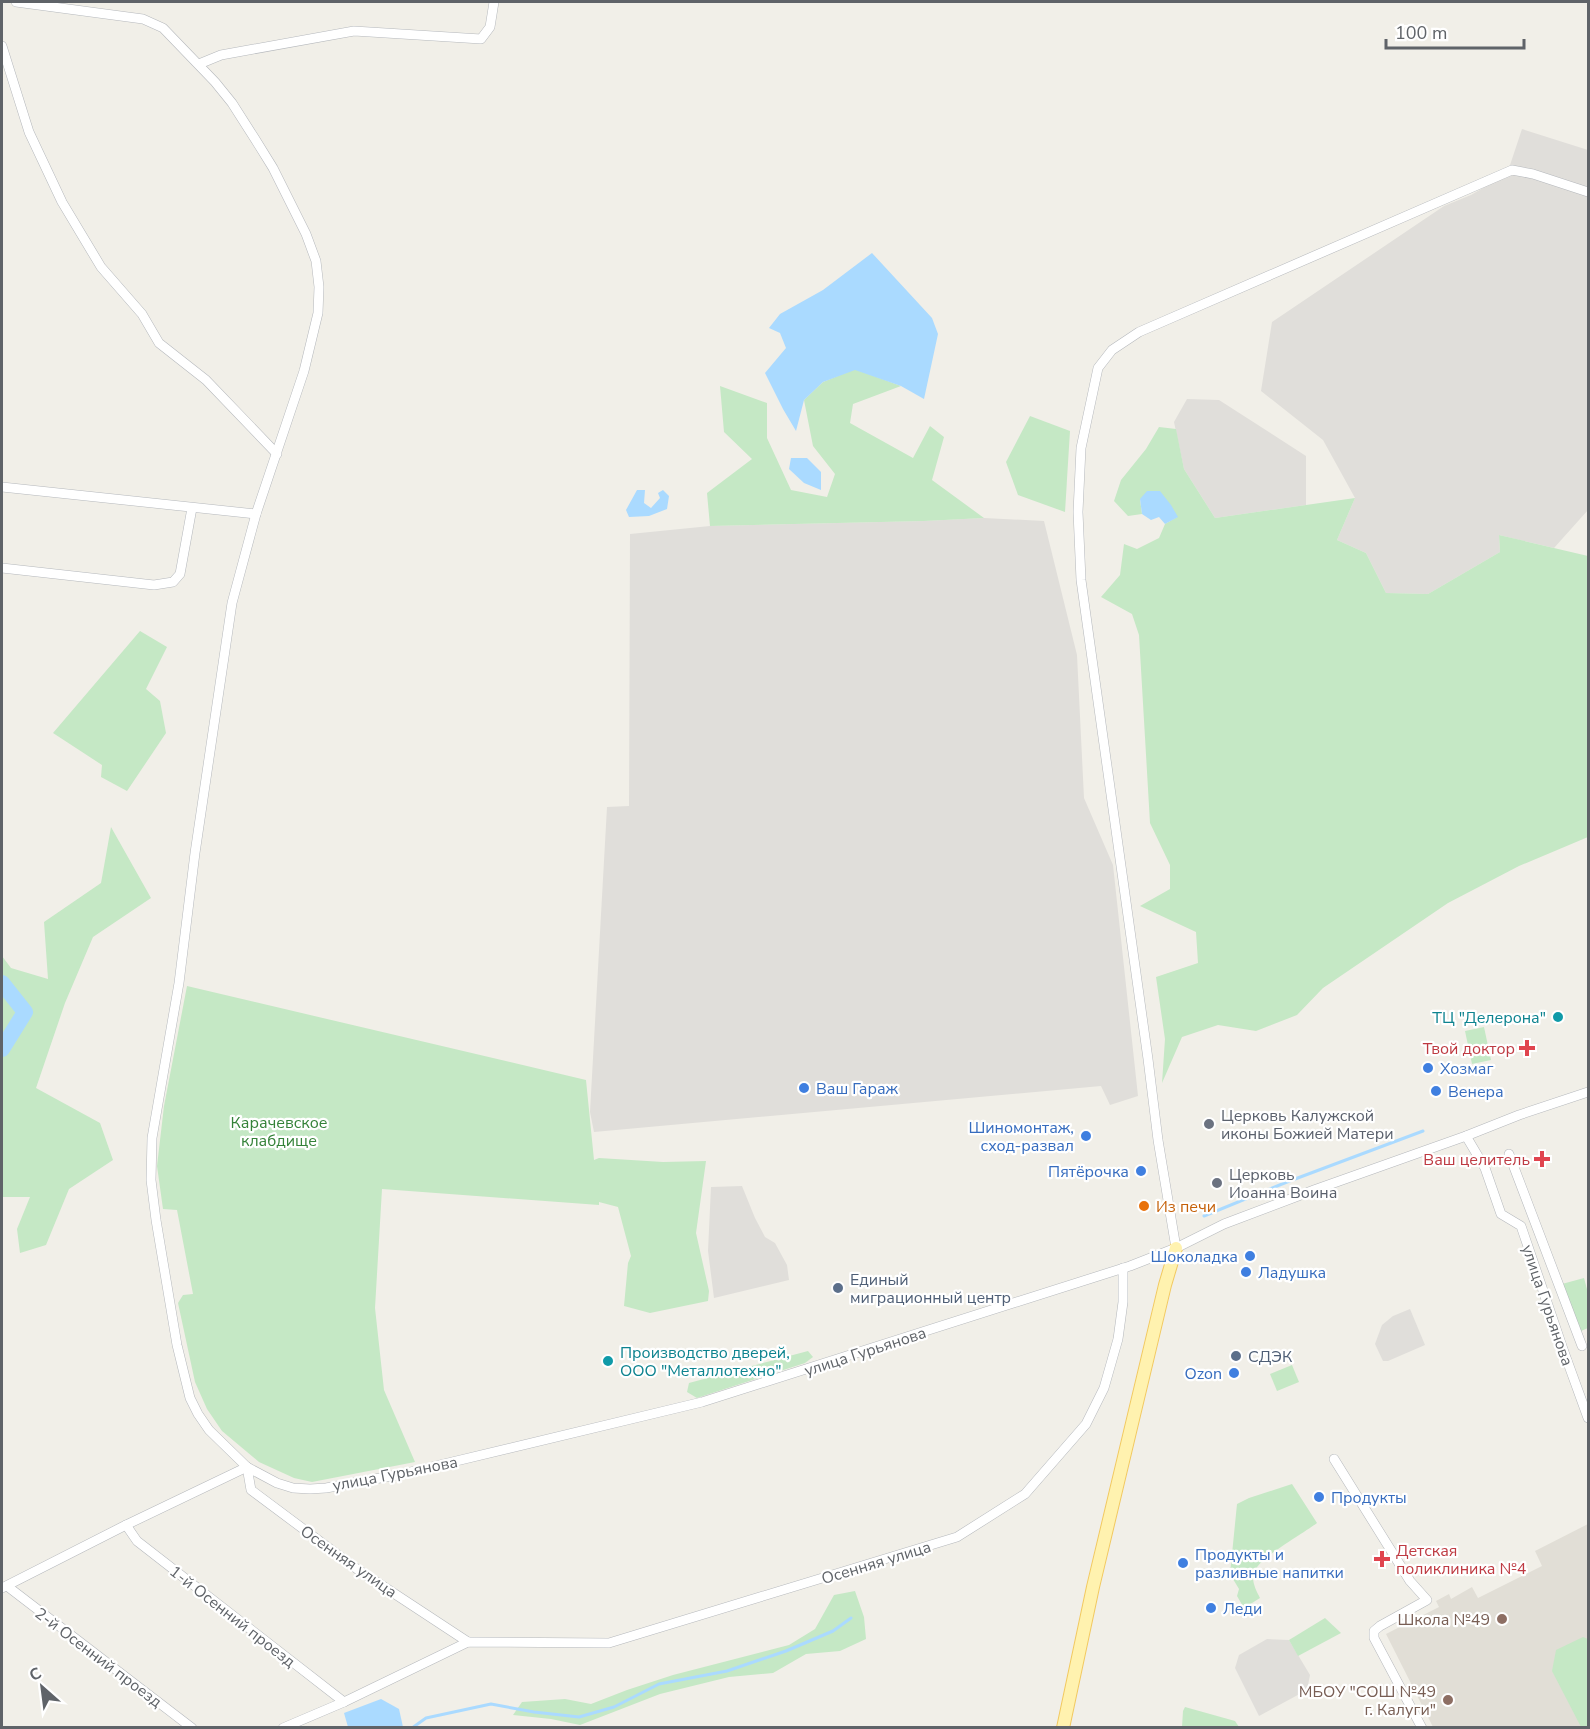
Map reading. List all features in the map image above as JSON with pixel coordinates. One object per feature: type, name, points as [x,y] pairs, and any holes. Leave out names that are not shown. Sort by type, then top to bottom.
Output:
[{"type":"main road","points":[[1063,1728],[1093,1587],[1165,1285],[1176,1248]]},
{"type":"street","points":[[4,1587],[247,1467],[209,1430],[198,1414],[185,1380],[156,1220],[150,1159],[155,1115],[179,983],[195,854],[232,603],[256,514],[304,371],[318,313],[320,287],[316,261],[293,208],[267,158],[232,103],[199,64],[163,28],[143,19],[16,2]]},
{"type":"street","points":[[199,64],[221,55],[354,31],[481,39],[490,27],[494,2]]},
{"type":"street","points":[[2,46],[29,132],[62,202],[101,267],[142,314],[159,343],[206,380],[277,454]]},
{"type":"street","points":[[1176,1248],[1152,1102],[1147,1048],[1081,580],[1078,512],[1081,448],[1098,368],[1112,350],[1139,332],[1512,170],[1533,174],[1588,192]]},
{"type":"street","points":[[2,487],[256,514]]},
{"type":"street","points":[[2,568],[154,585],[173,582],[180,574],[192,508]]},
{"type":"street","name":"улица Гурьянова","points":[[247,1467],[277,1483],[293,1488],[326,1488],[402,1474],[702,1402],[1123,1268],[1176,1248],[1234,1220],[1519,1115],[1588,1092]]},
{"type":"street","name":"улица Гурьянова","points":[[1466,1136],[1485,1167],[1501,1214],[1521,1226],[1588,1418]]},
{"type":"street","points":[[1509,1154],[1582,1346]]},
{"type":"street","name":"Осенняя улица","points":[[283,1728],[344,1702],[468,1642],[609,1643],[957,1537],[1025,1494],[1086,1424],[1104,1388],[1118,1339],[1123,1302],[1123,1268]]},
{"type":"street","points":[[1334,1459],[1410,1581],[1427,1600],[1374,1631],[1374,1638],[1422,1728]]},
{"type":"street","name":"Осенняя улица","points":[[247,1467],[251,1490],[357,1569],[468,1642]]},
{"type":"street","name":"1-й Осенний проезд","points":[[126,1525],[137,1541],[344,1702]]},
{"type":"street","name":"2-й Осенний проезд","points":[[4,1587],[192,1728]]},
{"type":"shaded area","points":[[1522,129],[1588,150],[1588,510],[1554,548],[1499,535],[1500,552],[1428,594],[1386,593],[1366,553],[1337,540],[1355,498],[1323,440],[1261,391],[1272,322],[1444,206],[1471,195],[1507,174]]},
{"type":"shaded area","points":[[1187,399],[1219,400],[1306,456],[1306,505],[1215,518],[1184,469],[1174,422]]},
{"type":"shaded area","points":[[984,518],[1044,521],[1077,655],[1084,798],[1113,865],[1138,1096],[1110,1105],[1101,1086],[594,1132],[590,1112],[607,807],[629,806],[630,534],[710,526]]},
{"type":"shaded area","points":[[742,1186],[765,1237],[775,1243],[787,1265],[789,1280],[714,1298],[708,1251],[711,1187]]},
{"type":"shaded area","points":[[1410,1309],[1425,1345],[1383,1361],[1375,1344],[1382,1325],[1393,1316]]},
{"type":"shaded area","name":"Школа №49","points":[[1588,1524],[1588,1727],[1433,1727],[1386,1634],[1439,1607],[1436,1601],[1449,1594],[1451,1599],[1472,1587],[1478,1598],[1542,1566],[1535,1551]]},
{"type":"shaded area","points":[[1267,1639],[1289,1640],[1310,1675],[1307,1690],[1259,1716],[1235,1668],[1239,1655]]},
{"type":"green space","points":[[855,369],[901,386],[853,404],[850,423],[913,458],[930,426],[944,437],[932,480],[984,518],[710,526],[707,493],[752,459],[724,432],[720,386],[767,403],[767,438],[791,490],[827,497],[835,474],[813,446],[804,400],[823,382]]},
{"type":"green space","points":[[1030,416],[1070,431],[1065,512],[1018,495],[1006,462]]},
{"type":"green space","points":[[1159,427],[1176,429],[1184,469],[1215,518],[1355,498],[1337,540],[1366,553],[1386,593],[1428,594],[1500,552],[1499,535],[1588,556],[1588,837],[1519,866],[1448,903],[1323,988],[1297,1015],[1256,1031],[1218,1025],[1182,1037],[1162,1083],[1165,1039],[1156,977],[1198,963],[1196,932],[1140,906],[1170,889],[1170,865],[1150,823],[1139,635],[1132,614],[1101,597],[1120,575],[1124,544],[1137,549],[1159,538],[1165,524],[1177,517],[1140,499],[1142,514],[1128,516],[1114,501],[1121,480],[1146,449]]},
{"type":"green space","points":[[140,631],[167,647],[146,689],[160,701],[166,733],[127,791],[101,777],[102,765],[53,733]]},
{"type":"green space","points":[[111,827],[151,898],[93,937],[65,1003],[36,1088],[100,1123],[113,1160],[69,1189],[46,1245],[20,1253],[17,1229],[30,1197],[2,1197],[2,956],[11,968],[48,979],[44,922],[101,883]]},
{"type":"green space","name":"Карачевское клабдище","points":[[187,986],[586,1080],[594,1160],[599,1158],[663,1162],[706,1161],[696,1233],[709,1291],[708,1301],[650,1313],[624,1306],[628,1263],[631,1256],[618,1207],[599,1202],[599,1205],[382,1189],[375,1308],[384,1390],[415,1462],[312,1482],[294,1478],[259,1462],[222,1431],[207,1409],[195,1382],[178,1303],[183,1295],[193,1294],[177,1210],[163,1209],[157,1166],[164,1106]]},
{"type":"green space","points":[[1484,1027],[1491,1060],[1472,1064],[1465,1031]]},
{"type":"green space","points":[[1584,1278],[1588,1293],[1588,1328],[1581,1331],[1562,1284]]},
{"type":"green space","points":[[808,1351],[813,1357],[805,1363],[697,1398],[687,1392],[689,1383]]},
{"type":"green space","points":[[1292,1365],[1299,1382],[1277,1391],[1270,1374]]},
{"type":"green space","points":[[1292,1484],[1317,1523],[1258,1566],[1253,1579],[1260,1598],[1244,1608],[1237,1596],[1239,1589],[1230,1574],[1237,1504]]},
{"type":"green space","points":[[855,1591],[864,1617],[866,1639],[840,1651],[806,1654],[773,1673],[729,1677],[660,1694],[580,1725],[513,1715],[522,1702],[565,1699],[591,1704],[673,1675],[789,1645],[815,1629],[834,1595]]},
{"type":"green space","points":[[1325,1618],[1341,1633],[1298,1656],[1289,1640]]},
{"type":"green space","points":[[1583,1637],[1588,1639],[1588,1727],[1581,1727],[1552,1671],[1556,1650]]},
{"type":"green space","points":[[1185,1707],[1235,1721],[1239,1727],[1182,1727]]},
{"type":"water","points":[[872,253],[932,318],[938,334],[924,399],[901,386],[855,370],[823,382],[804,400],[796,431],[765,373],[786,348],[780,333],[769,328],[780,314],[823,290]]},
{"type":"water","points":[[791,458],[807,458],[821,472],[821,490],[804,483],[789,469]]},
{"type":"water","points":[[637,490],[645,490],[644,503],[651,508],[660,498],[658,493],[663,490],[669,496],[667,509],[649,516],[629,517],[626,510]]},
{"type":"water","points":[[1147,491],[1160,491],[1178,517],[1165,524],[1159,517],[1151,520],[1142,514],[1140,499]]},
{"type":"water","points":[[381,1699],[399,1709],[403,1727],[348,1727],[344,1713]]},
{"type":"waterway","points":[[2,983],[25,1012],[2,1049]]},
{"type":"waterway","points":[[1204,1216],[1423,1131]]},
{"type":"waterway","points":[[412,1728],[426,1718],[491,1704],[579,1717],[614,1707],[659,1684],[727,1671],[786,1651],[833,1631],[851,1618]]},
{"type":"place","name":"ТЦ \"Делерона\"","points":[[1558,1017]]},
{"type":"place","name":"Твой доктор","points":[[1527,1048]]},
{"type":"place","name":"Хозмаг","points":[[1428,1068]]},
{"type":"place","name":"Ваш Гараж","points":[[804,1088]]},
{"type":"place","name":"Венера","points":[[1436,1091]]},
{"type":"place","name":"Церковь Калужской иконы Божией Матери","points":[[1209,1124]]},
{"type":"place","name":"Шиномонтаж, сход-развал","points":[[1086,1136]]},
{"type":"place","name":"Ваш целитель","points":[[1542,1159]]},
{"type":"place","name":"Пятёрочка","points":[[1141,1171]]},
{"type":"place","name":"Церковь Иоанна Воина","points":[[1217,1183]]},
{"type":"place","name":"Из печи","points":[[1144,1206]]},
{"type":"place","name":"Шоколадка","points":[[1250,1256]]},
{"type":"place","name":"Ладушка","points":[[1246,1272]]},
{"type":"place","name":"Единый миграционный центр","points":[[838,1288]]},
{"type":"place","name":"СДЭК","points":[[1236,1356]]},
{"type":"place","name":"Производство дверей, ООО \"Металлотехно\"","points":[[608,1361]]},
{"type":"place","name":"Ozon","points":[[1234,1373]]},
{"type":"place","name":"Продукты","points":[[1319,1497]]},
{"type":"place","name":"Детская поликлиника №4","points":[[1382,1559]]},
{"type":"place","name":"Продукты и разливные напитки","points":[[1183,1563]]},
{"type":"place","name":"Леди","points":[[1211,1608]]},
{"type":"place","name":"Школа №49","points":[[1502,1619]]},
{"type":"place","name":"МБОУ \"СОШ №49 г. Калуги\"","points":[[1448,1700]]}]
